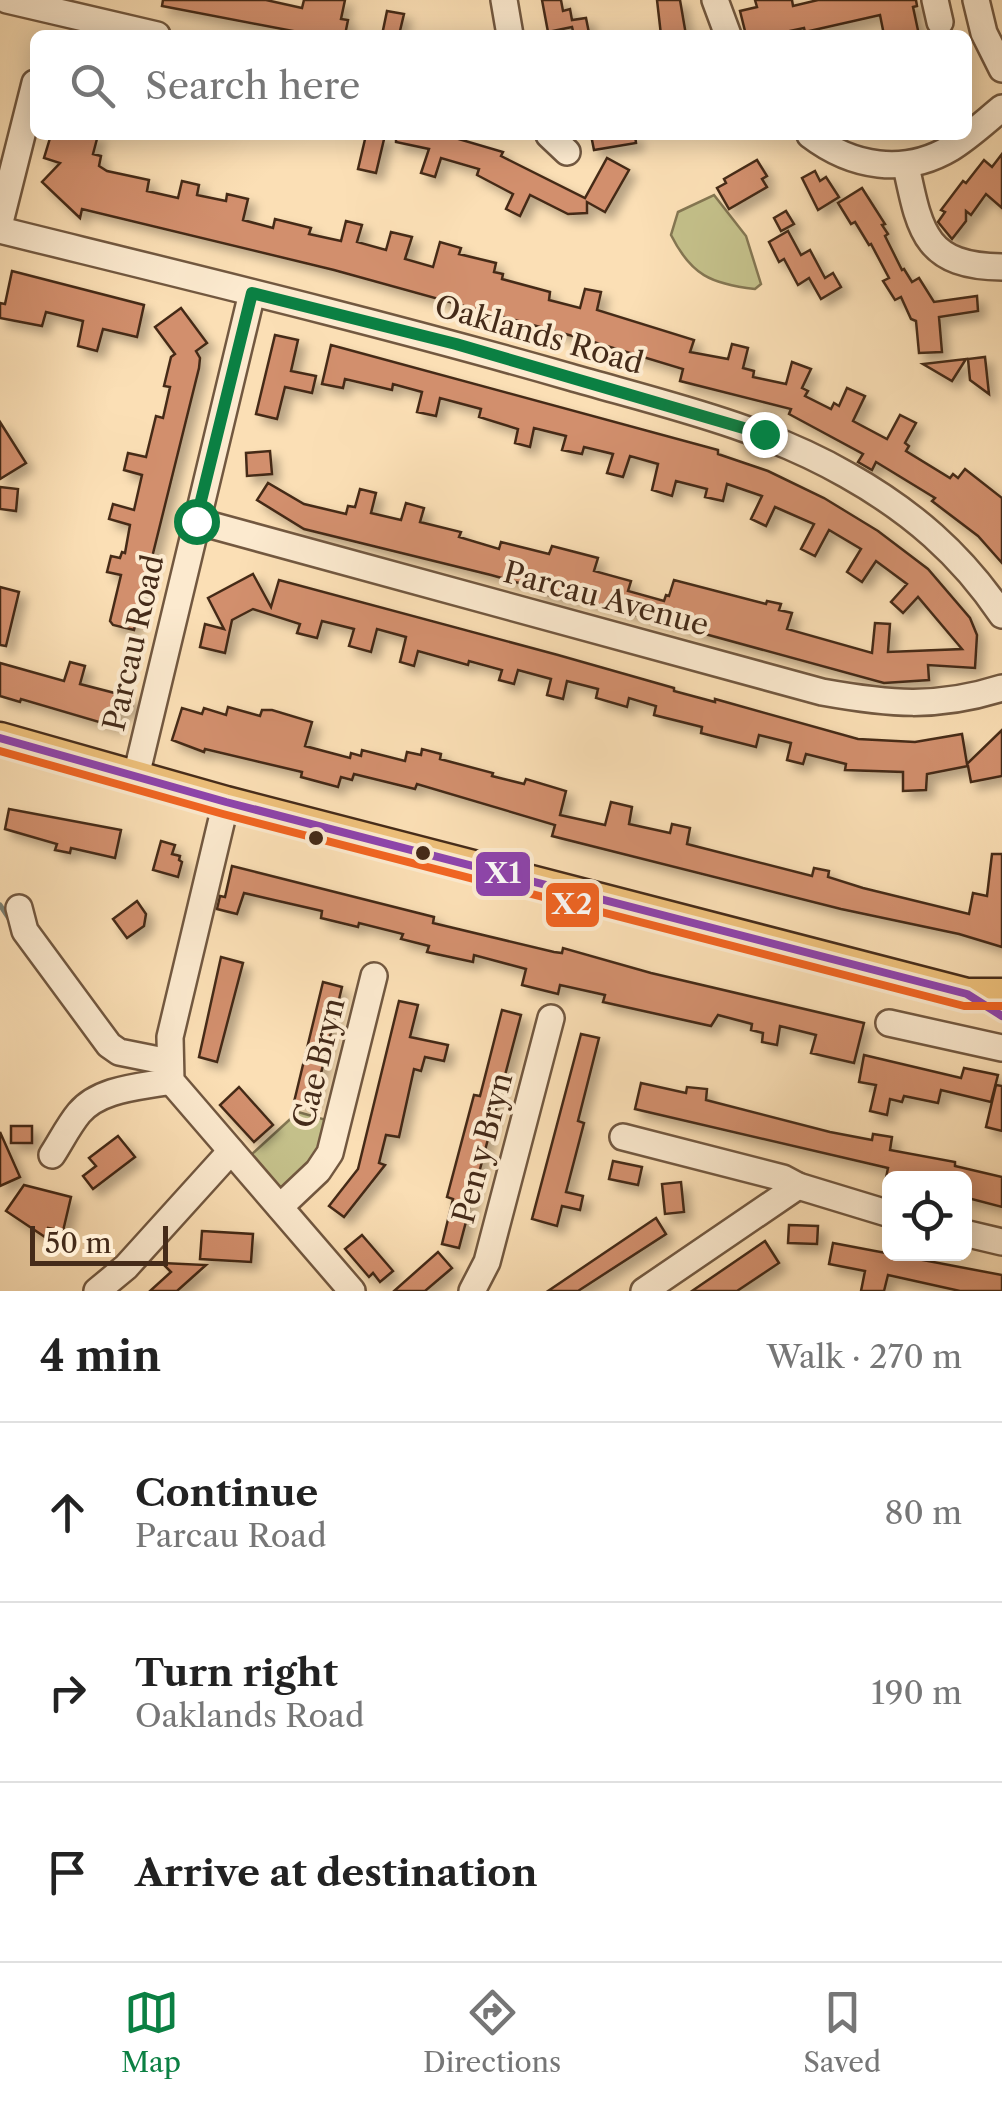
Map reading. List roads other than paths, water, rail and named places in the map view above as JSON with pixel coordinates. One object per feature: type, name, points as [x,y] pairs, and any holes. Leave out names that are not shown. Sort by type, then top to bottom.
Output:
[{"type":"main road","points":[[0,738],[226,802],[967,994],[1002,994]]},
{"type":"main road","points":[[967,994],[1002,1016]]},
{"type":"street","points":[[6,0],[50,24],[108,30]]},
{"type":"street","points":[[504,0],[509,30]]},
{"type":"street","points":[[715,0],[726,30]]},
{"type":"street","points":[[976,0],[984,32],[1002,68]]},
{"type":"street","points":[[0,222],[30,103]]},
{"type":"street","points":[[972,132],[1002,108]]},
{"type":"street","points":[[816,140],[828,149],[867,164],[906,166],[961,140]]},
{"type":"street","points":[[906,166],[922,232],[937,252],[958,262],[1002,267]]},
{"type":"street","name":"Oaklands Road","points":[[0,230],[456,344],[764,434],[844,472],[925,526],[973,574],[1002,615]]},
{"type":"street","name":"Parcau Road","points":[[136,776],[252,293]]},
{"type":"street","name":"Parcau Avenue","points":[[196,521],[822,692],[918,705],[959,701],[1002,688]]},
{"type":"street","points":[[170,1071],[170,1037],[226,802]]},
{"type":"street","points":[[18,908],[25,931],[110,1046],[170,1071],[231,1150],[352,1291]]},
{"type":"street","name":"Cae Bryn","points":[[280,1207],[318,1171],[330,1153],[374,976]]},
{"type":"street","points":[[949,1035],[967,994]]},
{"type":"street","name":"Pen y Bryn","points":[[472,1291],[487,1262],[551,1018]]},
{"type":"street","points":[[889,1023],[1002,1048]]},
{"type":"street","points":[[52,1155],[80,1111],[96,1099],[170,1071]]},
{"type":"street","points":[[623,1137],[783,1178],[882,1212]]},
{"type":"street","points":[[97,1291],[126,1267],[231,1150]]},
{"type":"street","points":[[644,1291],[798,1186]]},
{"type":"street","points":[[972,1235],[1002,1242]]},
{"type":"waterway","points":[[0,905],[10,920]]}]
